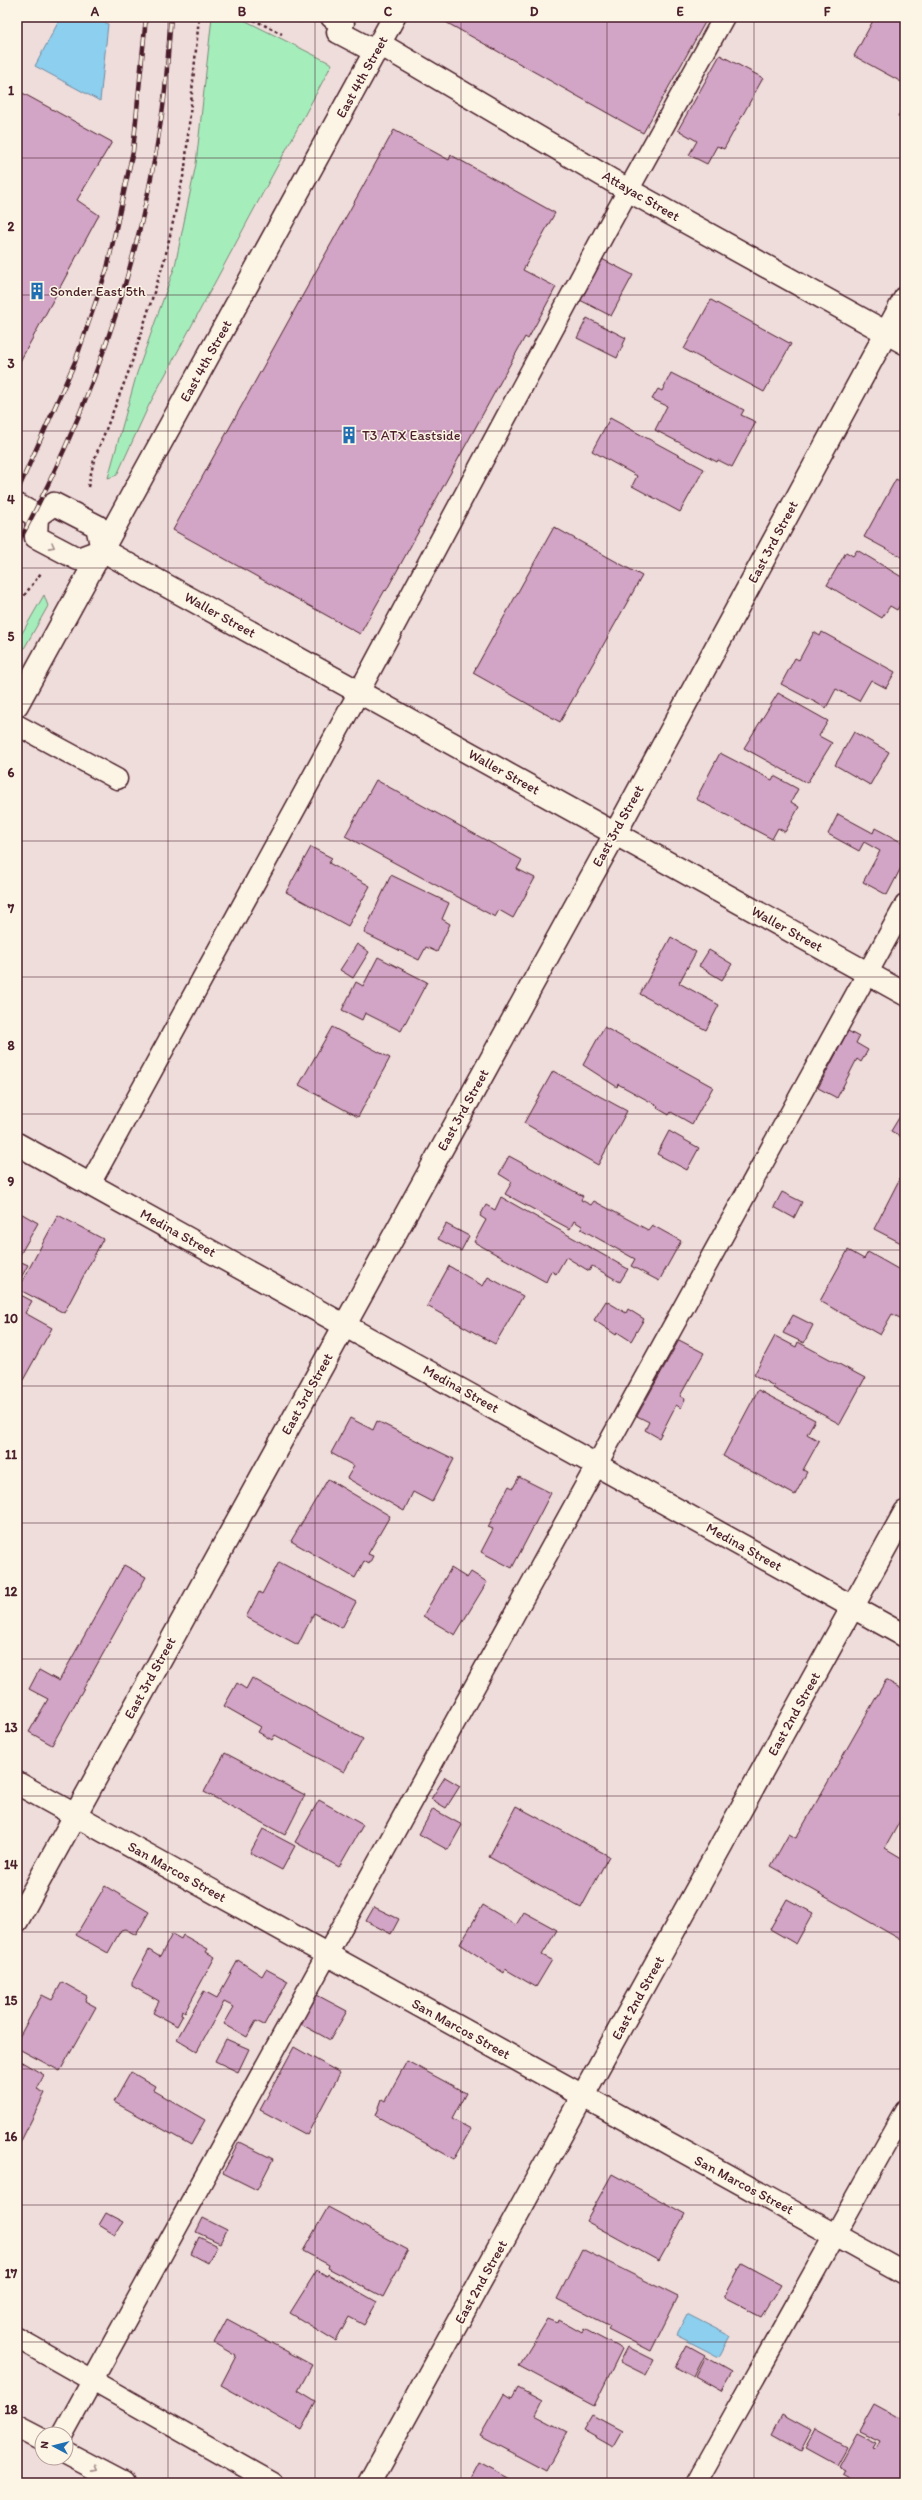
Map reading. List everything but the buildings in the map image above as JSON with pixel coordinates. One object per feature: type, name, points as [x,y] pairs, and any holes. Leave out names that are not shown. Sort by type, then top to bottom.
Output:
[{"type":"street","name":"Attayac Street","points":[[332,17],[343,23],[338,32],[378,48],[628,190],[905,343]]},
{"type":"street","name":"East 4th Street","points":[[17,705],[394,17]]},
{"type":"street","name":"East 3rd Street","points":[[17,1921],[615,834],[905,298]]},
{"type":"street","points":[[54,504],[86,520],[97,526],[102,550],[78,559],[36,537],[36,516],[54,504]]},
{"type":"street","points":[[17,505],[36,516]]},
{"type":"street","name":"Waller Street","points":[[102,550],[905,994]]},
{"type":"street","name":"Medina Street","points":[[17,1144],[905,1636]]},
{"type":"street","name":"East 2nd Street","points":[[369,2483],[584,2097],[905,1512]]},
{"type":"street","name":"San Marcos Street","points":[[17,1783],[905,2274]]},
{"type":"street","points":[[17,2427],[34,2436]]},
{"type":"street","points":[[74,2457],[123,2483]]},
{"type":"lane","points":[[90,1184],[359,692],[628,190],[724,17]]},
{"type":"lane","points":[[17,725],[117,779]]},
{"type":"lane","points":[[67,2426],[328,1956],[905,906]]},
{"type":"lane","points":[[696,2483],[905,2110]]},
{"type":"lane","points":[[17,2338],[273,2483]]},
{"type":"path","points":[[86,492],[94,460],[130,368],[165,258],[185,168],[199,17]]},
{"type":"path","points":[[248,17],[282,34]]},
{"type":"path","points":[[17,605],[42,571]]},
{"type":"green space","points":[[212,17],[238,17],[332,64],[149,405],[117,475],[108,478],[137,373],[175,266],[196,164]]},
{"type":"green space","points":[[44,595],[48,606],[17,661],[17,642]]},
{"type":"water","points":[[61,17],[95,17],[108,24],[100,101],[35,66]]},
{"type":"water","points":[[687,2314],[730,2336],[719,2357],[676,2335]]},
{"type":"railway","points":[[17,492],[75,362],[107,269],[133,151],[146,17]]},
{"type":"railway","points":[[17,545],[43,494],[89,390],[109,336],[126,281],[152,170],[164,102],[171,17]]},
{"type":"place","name":"Sonder East 5th","points":[[37,291]]},
{"type":"place","name":"T3 ATX Eastside","points":[[349,435]]}]
